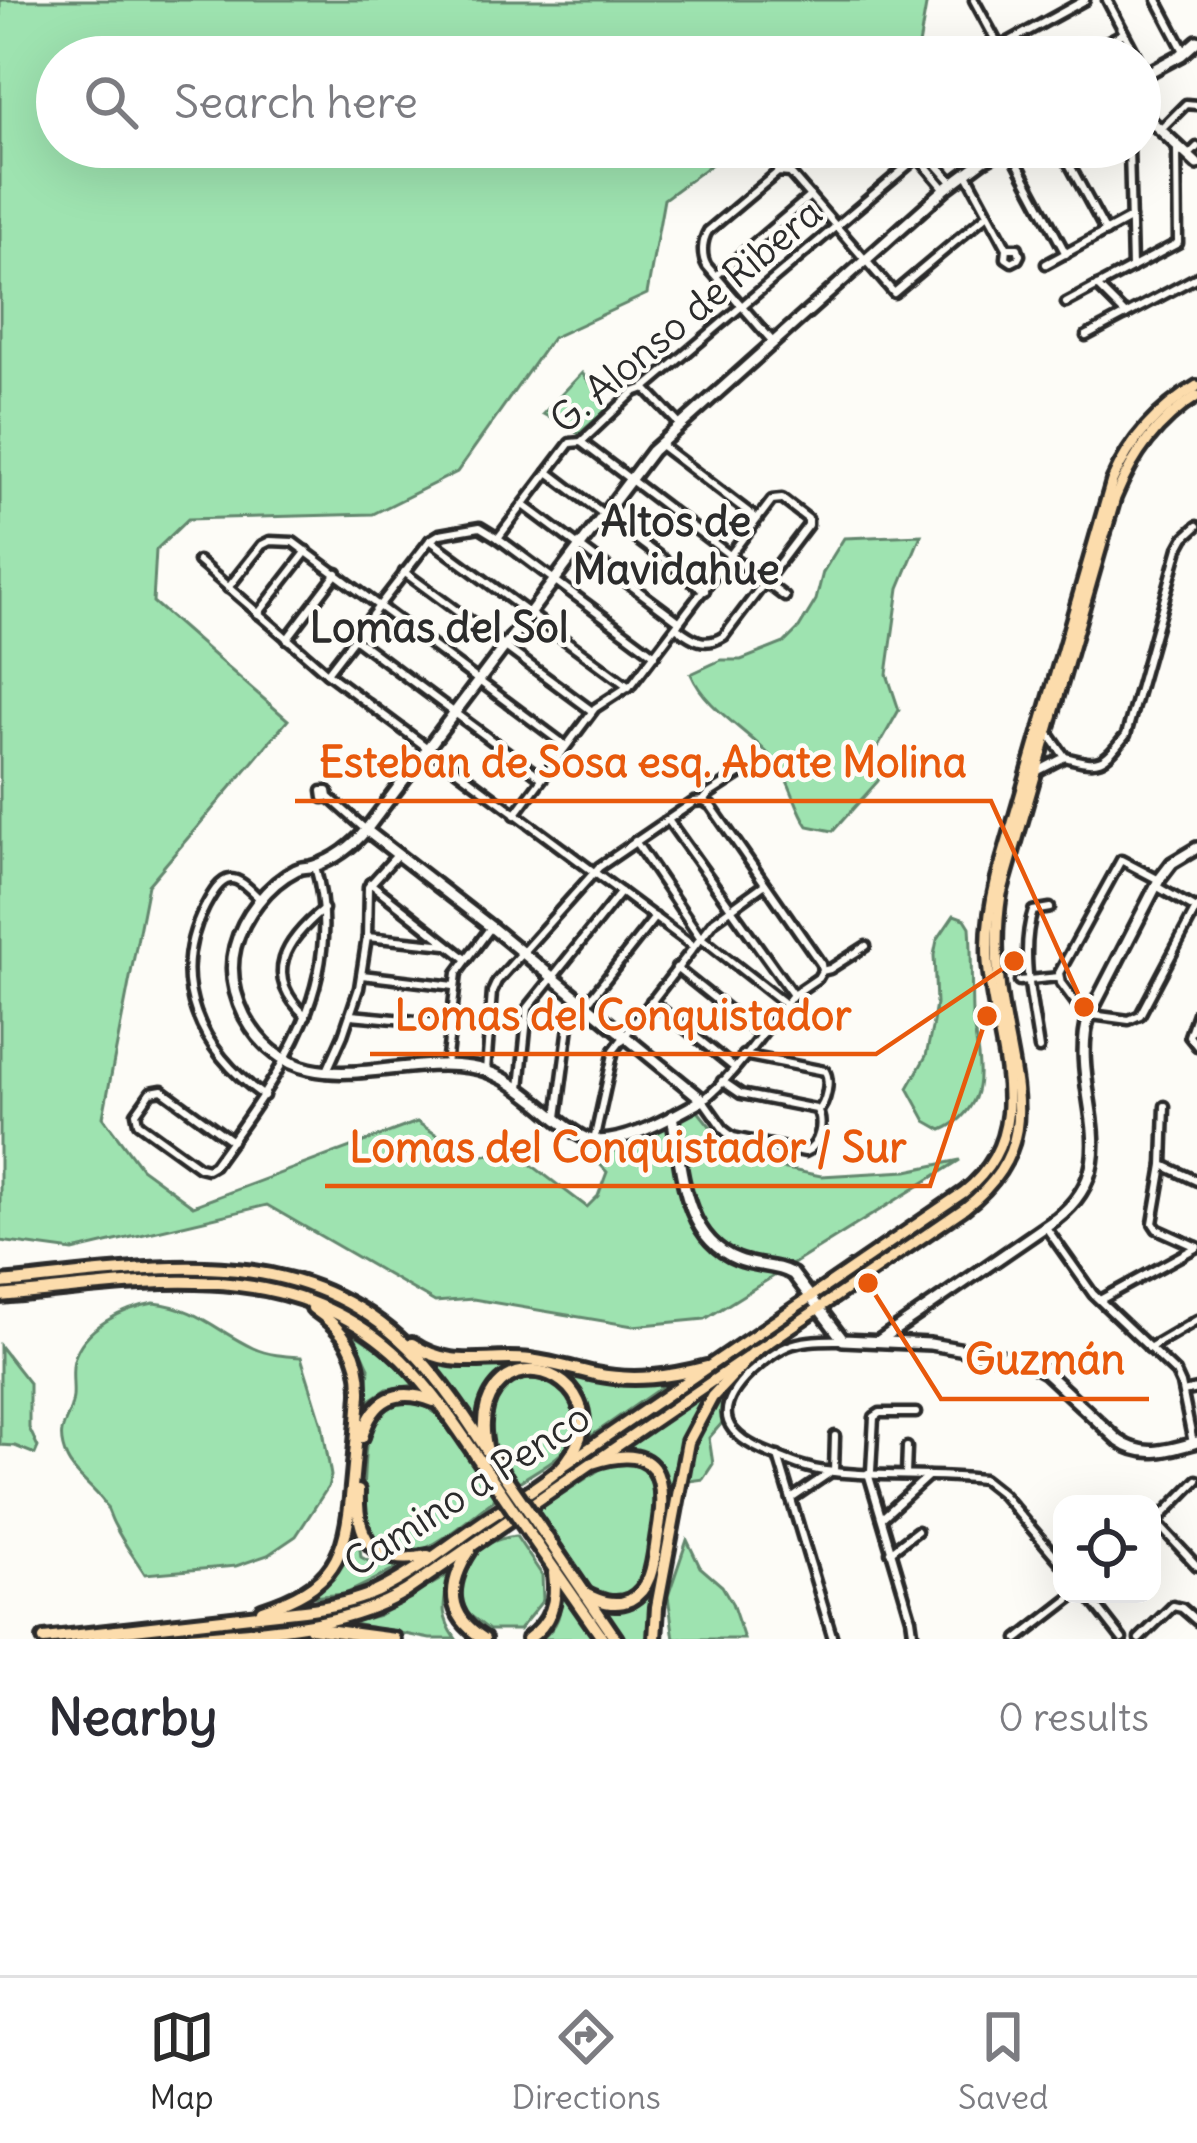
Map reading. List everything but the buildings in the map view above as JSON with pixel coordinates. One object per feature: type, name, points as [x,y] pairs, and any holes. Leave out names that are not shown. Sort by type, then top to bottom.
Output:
[{"type":"highway","points":[[0,1283],[178,1268],[244,1269],[328,1292],[429,1355],[449,1361],[526,1360],[632,1378],[671,1376],[707,1367]]},
{"type":"highway","points":[[0,1296],[186,1282],[233,1283],[284,1292],[366,1331],[403,1361],[440,1404],[616,1639]]},
{"type":"highway","points":[[239,1617],[285,1603],[309,1589],[334,1563],[348,1529],[360,1394],[356,1357],[333,1322],[284,1292]]},
{"type":"highway","points":[[389,1330],[442,1385],[488,1451],[500,1480]]},
{"type":"highway","points":[[655,1639],[688,1442],[712,1397],[754,1352]]},
{"type":"highway","points":[[488,1451],[484,1415],[495,1389],[519,1372],[544,1372],[570,1388],[582,1413],[579,1439],[562,1467]]},
{"type":"highway","points":[[437,1553],[402,1559],[380,1552],[364,1536],[357,1511],[362,1437],[372,1413],[402,1394],[440,1404]]},
{"type":"highway","points":[[585,1594],[617,1603],[640,1592],[651,1572],[663,1499],[658,1475],[644,1461],[623,1456],[592,1463]]},
{"type":"highway","name":"Camino a Penco","points":[[44,1639],[317,1609],[356,1600],[592,1463]]},
{"type":"highway","name":"Camino a Penco","points":[[170,1639],[337,1619],[376,1607],[477,1542],[562,1467]]},
{"type":"highway","points":[[534,1529],[551,1564],[603,1639]]},
{"type":"highway","points":[[477,1542],[457,1574],[453,1594],[461,1619],[484,1639]]},
{"type":"highway","points":[[528,1639],[544,1624],[553,1606],[556,1590],[551,1564]]},
{"type":"highway","points":[[283,1626],[394,1639]]},
{"type":"main road","name":"Camino a Penco","points":[[562,1467],[964,1192],[1000,1146],[1008,1120],[1009,1087],[987,940],[997,878],[1112,481],[1145,428],[1197,386]]},
{"type":"main road","name":"Camino a Penco","points":[[592,1463],[974,1201],[997,1178],[1009,1157],[1018,1103],[997,965],[997,921],[1004,881],[1120,486],[1146,440],[1197,396]]},
{"type":"street","points":[[974,0],[993,36]]},
{"type":"street","points":[[1019,36],[1085,0]]},
{"type":"street","points":[[1107,0],[1126,36]]},
{"type":"street","points":[[1157,0],[1185,52]]},
{"type":"street","points":[[1117,36],[1124,32]]},
{"type":"street","points":[[1161,66],[1197,41]]},
{"type":"street","points":[[1161,129],[1186,104],[1197,105]]},
{"type":"street","points":[[1161,131],[1192,160],[1197,147]]},
{"type":"street","points":[[1066,303],[1178,243],[1176,145]]},
{"type":"street","name":"G. Alonso de Ribera","points":[[498,538],[570,443],[581,442],[634,392],[645,388],[905,168]]},
{"type":"street","name":"G. Alonso de Ribera","points":[[933,168],[949,186]]},
{"type":"street","points":[[486,1071],[494,986],[594,872],[694,802],[711,806],[821,964],[818,978],[793,995],[703,1100],[624,1137],[594,1141],[579,1135],[520,1088],[486,1071],[446,1065],[326,1072],[286,1060],[252,1028],[234,989],[232,964],[246,920],[261,900],[298,869],[315,866],[349,848],[366,830],[659,444],[972,168]]},
{"type":"street","points":[[1020,168],[1066,254]]},
{"type":"street","points":[[1071,168],[1106,232]]},
{"type":"street","points":[[1130,168],[1132,268]]},
{"type":"street","points":[[966,172],[1007,248]]},
{"type":"street","points":[[774,343],[703,258],[706,233],[775,174],[790,173],[894,293],[988,214]]},
{"type":"street","points":[[716,276],[810,196]]},
{"type":"street","points":[[1046,264],[1131,218]]},
{"type":"street","points":[[1086,336],[1197,277]]},
{"type":"street","points":[[1097,286],[1126,315]]},
{"type":"street","points":[[645,388],[680,425]]},
{"type":"street","points":[[581,442],[784,597]]},
{"type":"street","points":[[659,444],[757,519]]},
{"type":"street","points":[[548,472],[705,591]]},
{"type":"street","points":[[515,815],[592,711],[628,687],[655,656],[678,625],[705,591],[772,500],[782,499],[809,522],[721,638],[696,642],[678,625],[580,547],[523,505]]},
{"type":"street","points":[[1047,730],[1065,757],[1087,764],[1106,759],[1126,736],[1179,548],[1197,526]]},
{"type":"street","points":[[327,674],[430,540],[480,527],[655,656]]},
{"type":"street","points":[[430,540],[628,687]]},
{"type":"street","points":[[228,587],[267,542],[290,541],[566,746]]},
{"type":"street","points":[[259,614],[307,551]]},
{"type":"street","points":[[198,561],[327,674],[693,946]]},
{"type":"street","points":[[404,572],[592,711]]},
{"type":"street","points":[[287,639],[337,573]]},
{"type":"street","points":[[354,638],[542,778]]},
{"type":"street","points":[[1035,773],[1065,757]]},
{"type":"street","points":[[703,801],[743,772]]},
{"type":"street","points":[[329,797],[703,1100],[733,1138],[805,1152],[813,1149],[818,1111],[742,1094],[722,1081]]},
{"type":"street","points":[[668,820],[793,995]]},
{"type":"street","points":[[635,841],[700,938],[785,1004]]},
{"type":"street","points":[[880,1340],[1075,1202],[1091,1174],[1095,1141],[1084,1050],[1089,1016],[1157,883],[1172,863],[1197,848]]},
{"type":"street","points":[[326,1072],[351,1015],[362,975],[370,883],[397,855]]},
{"type":"street","points":[[1121,860],[1196,908],[1140,1015],[1129,1020],[1089,1016],[1059,977],[1121,860]]},
{"type":"street","points":[[232,1141],[164,1091],[149,1094],[136,1113],[138,1123],[207,1169],[212,1167],[232,1141],[265,1096],[306,1016],[321,958],[325,909],[315,866]]},
{"type":"street","points":[[261,900],[236,880],[224,881],[199,922],[190,971],[195,1010],[211,1046],[231,1070],[265,1096]]},
{"type":"street","points":[[370,883],[465,958]]},
{"type":"street","points":[[594,1141],[612,1054],[624,1035],[714,921],[765,884]]},
{"type":"street","points":[[520,1088],[527,1012],[621,892]]},
{"type":"street","points":[[1039,1048],[1030,980],[1030,914],[1050,908]]},
{"type":"street","points":[[306,1016],[286,992],[282,969],[294,938],[325,909]]},
{"type":"street","points":[[556,1118],[568,1030],[655,917]]},
{"type":"street","points":[[446,1065],[457,973],[490,927]]},
{"type":"street","points":[[367,937],[448,945]]},
{"type":"street","points":[[822,971],[866,946]]},
{"type":"street","points":[[676,968],[760,1035]]},
{"type":"street","points":[[362,975],[454,986]]},
{"type":"street","points":[[1019,982],[1059,977]]},
{"type":"street","points":[[651,1001],[734,1067]]},
{"type":"street","points":[[1197,1013],[1189,1036],[1197,1046]]},
{"type":"street","points":[[351,1015],[450,1024]]},
{"type":"street","points":[[743,1055],[825,1071],[828,1079],[818,1111]]},
{"type":"street","points":[[1165,1106],[1154,1226],[1197,1247]]},
{"type":"street","points":[[672,1116],[687,1193],[702,1232],[731,1257],[794,1274],[842,1340]]},
{"type":"street","points":[[1163,1165],[1197,1181]]},
{"type":"street","points":[[1046,1226],[1099,1300],[1176,1373],[1195,1442],[1151,1453],[1133,1450],[1031,1363],[945,1346],[880,1340],[795,1342],[745,1379],[731,1398],[727,1414],[731,1429],[745,1442],[805,1467],[983,1479],[1053,1554]]},
{"type":"street","points":[[1099,1300],[1197,1247]]},
{"type":"street","points":[[1150,1348],[1197,1320]]},
{"type":"street","points":[[1183,1392],[1197,1389]]},
{"type":"street","points":[[914,1639],[869,1473],[874,1417],[916,1413]]},
{"type":"street","points":[[859,1434],[874,1434]]},
{"type":"street","points":[[833,1472],[835,1436]]},
{"type":"street","points":[[906,1475],[907,1447]]},
{"type":"street","points":[[778,1456],[833,1639]]},
{"type":"street","points":[[791,1499],[833,1472]]},
{"type":"street","points":[[882,1519],[928,1476]]},
{"type":"street","points":[[1161,1517],[1197,1480]]},
{"type":"street","points":[[890,1552],[917,1531]]},
{"type":"street","points":[[1161,1531],[1197,1566]]},
{"type":"street","points":[[1018,1639],[1064,1603]]},
{"type":"street","points":[[1095,1603],[1122,1639]]},
{"type":"street","points":[[1139,1639],[1173,1606],[1197,1621]]},
{"type":"green space","points":[[0,0],[927,0],[921,36],[36,36],[36,168],[706,168],[664,199],[647,294],[552,338],[457,472],[373,514],[188,519],[156,550],[153,602],[288,720],[148,885],[103,1117],[141,1168],[193,1206],[417,1122],[469,1156],[495,1154],[529,1163],[587,1207],[598,1196],[607,1172],[596,1160],[601,1154],[697,1110],[714,1131],[705,1142],[722,1156],[821,1176],[907,1171],[960,1160],[705,1319],[633,1326],[473,1299],[435,1302],[267,1205],[73,1251],[0,1241]]},
{"type":"green space","points":[[582,373],[610,407],[579,434],[543,414]]},
{"type":"green space","points":[[921,535],[899,588],[887,674],[899,710],[873,756],[882,770],[878,781],[833,831],[808,826],[778,765],[708,700],[691,674],[721,660],[741,660],[784,643],[816,600],[823,572],[844,538]]},
{"type":"green space","points":[[954,915],[970,927],[979,1078],[969,1108],[942,1130],[926,1121],[908,1088],[926,1056],[932,1028],[937,940]]},
{"type":"green space","points":[[154,1303],[194,1315],[259,1350],[301,1357],[322,1424],[331,1476],[296,1536],[268,1555],[236,1566],[145,1574],[103,1501],[67,1459],[62,1432],[71,1406],[73,1365],[79,1348],[106,1321]]},
{"type":"green space","points":[[353,1333],[383,1353],[415,1385],[387,1389],[367,1402],[369,1367]]},
{"type":"green space","points":[[0,1346],[29,1383],[29,1428],[38,1447],[35,1454],[0,1445]]},
{"type":"green space","points":[[429,1362],[530,1365],[492,1383],[475,1420]]},
{"type":"green space","points":[[557,1370],[633,1384],[666,1384],[584,1441],[582,1401]]},
{"type":"green space","points":[[741,1373],[721,1403],[722,1423],[709,1438],[713,1464],[703,1479],[689,1481],[693,1449],[704,1422]]},
{"type":"green space","points":[[538,1376],[567,1395],[578,1424],[563,1451],[519,1482],[493,1448],[488,1417],[504,1387]]},
{"type":"green space","points":[[706,1392],[683,1437],[669,1504],[658,1465],[643,1455],[619,1451]]},
{"type":"green space","points":[[403,1399],[438,1415],[497,1498],[433,1544],[405,1554],[388,1550],[369,1535],[363,1505],[371,1426],[383,1409]]},
{"type":"green space","points":[[619,1461],[637,1462],[653,1473],[659,1496],[639,1585],[630,1594],[610,1598],[589,1587],[538,1510]]},
{"type":"green space","points":[[358,1533],[361,1557],[374,1564],[402,1566],[345,1594],[310,1597],[334,1578]]},
{"type":"green space","points":[[516,1536],[542,1575],[543,1600],[519,1630],[489,1630],[462,1609],[465,1570],[488,1544]]},
{"type":"green space","points":[[687,1540],[700,1567],[722,1586],[732,1603],[744,1639],[674,1639],[668,1596]]},
{"type":"green space","points":[[450,1574],[445,1615],[456,1639],[430,1639],[349,1623],[379,1615]]},
{"type":"green space","points":[[653,1580],[650,1639],[624,1639],[605,1609],[614,1608]]},
{"type":"green space","points":[[562,1591],[594,1639],[541,1639],[558,1618]]},
{"type":"place","name":"Lomas del Conquistador","points":[[1014,961]]},
{"type":"place","name":"Esteban de Sosa esq. Abate Molina","points":[[1084,1007]]},
{"type":"place","name":"Lomas del Conquistador / Sur","points":[[987,1016]]},
{"type":"place","name":"Guzmán","points":[[868,1283]]},
{"type":"district","name":"Altos de Mavidahue","points":[[676,545]]},
{"type":"district","name":"Lomas del Sol","points":[[439,627]]}]
